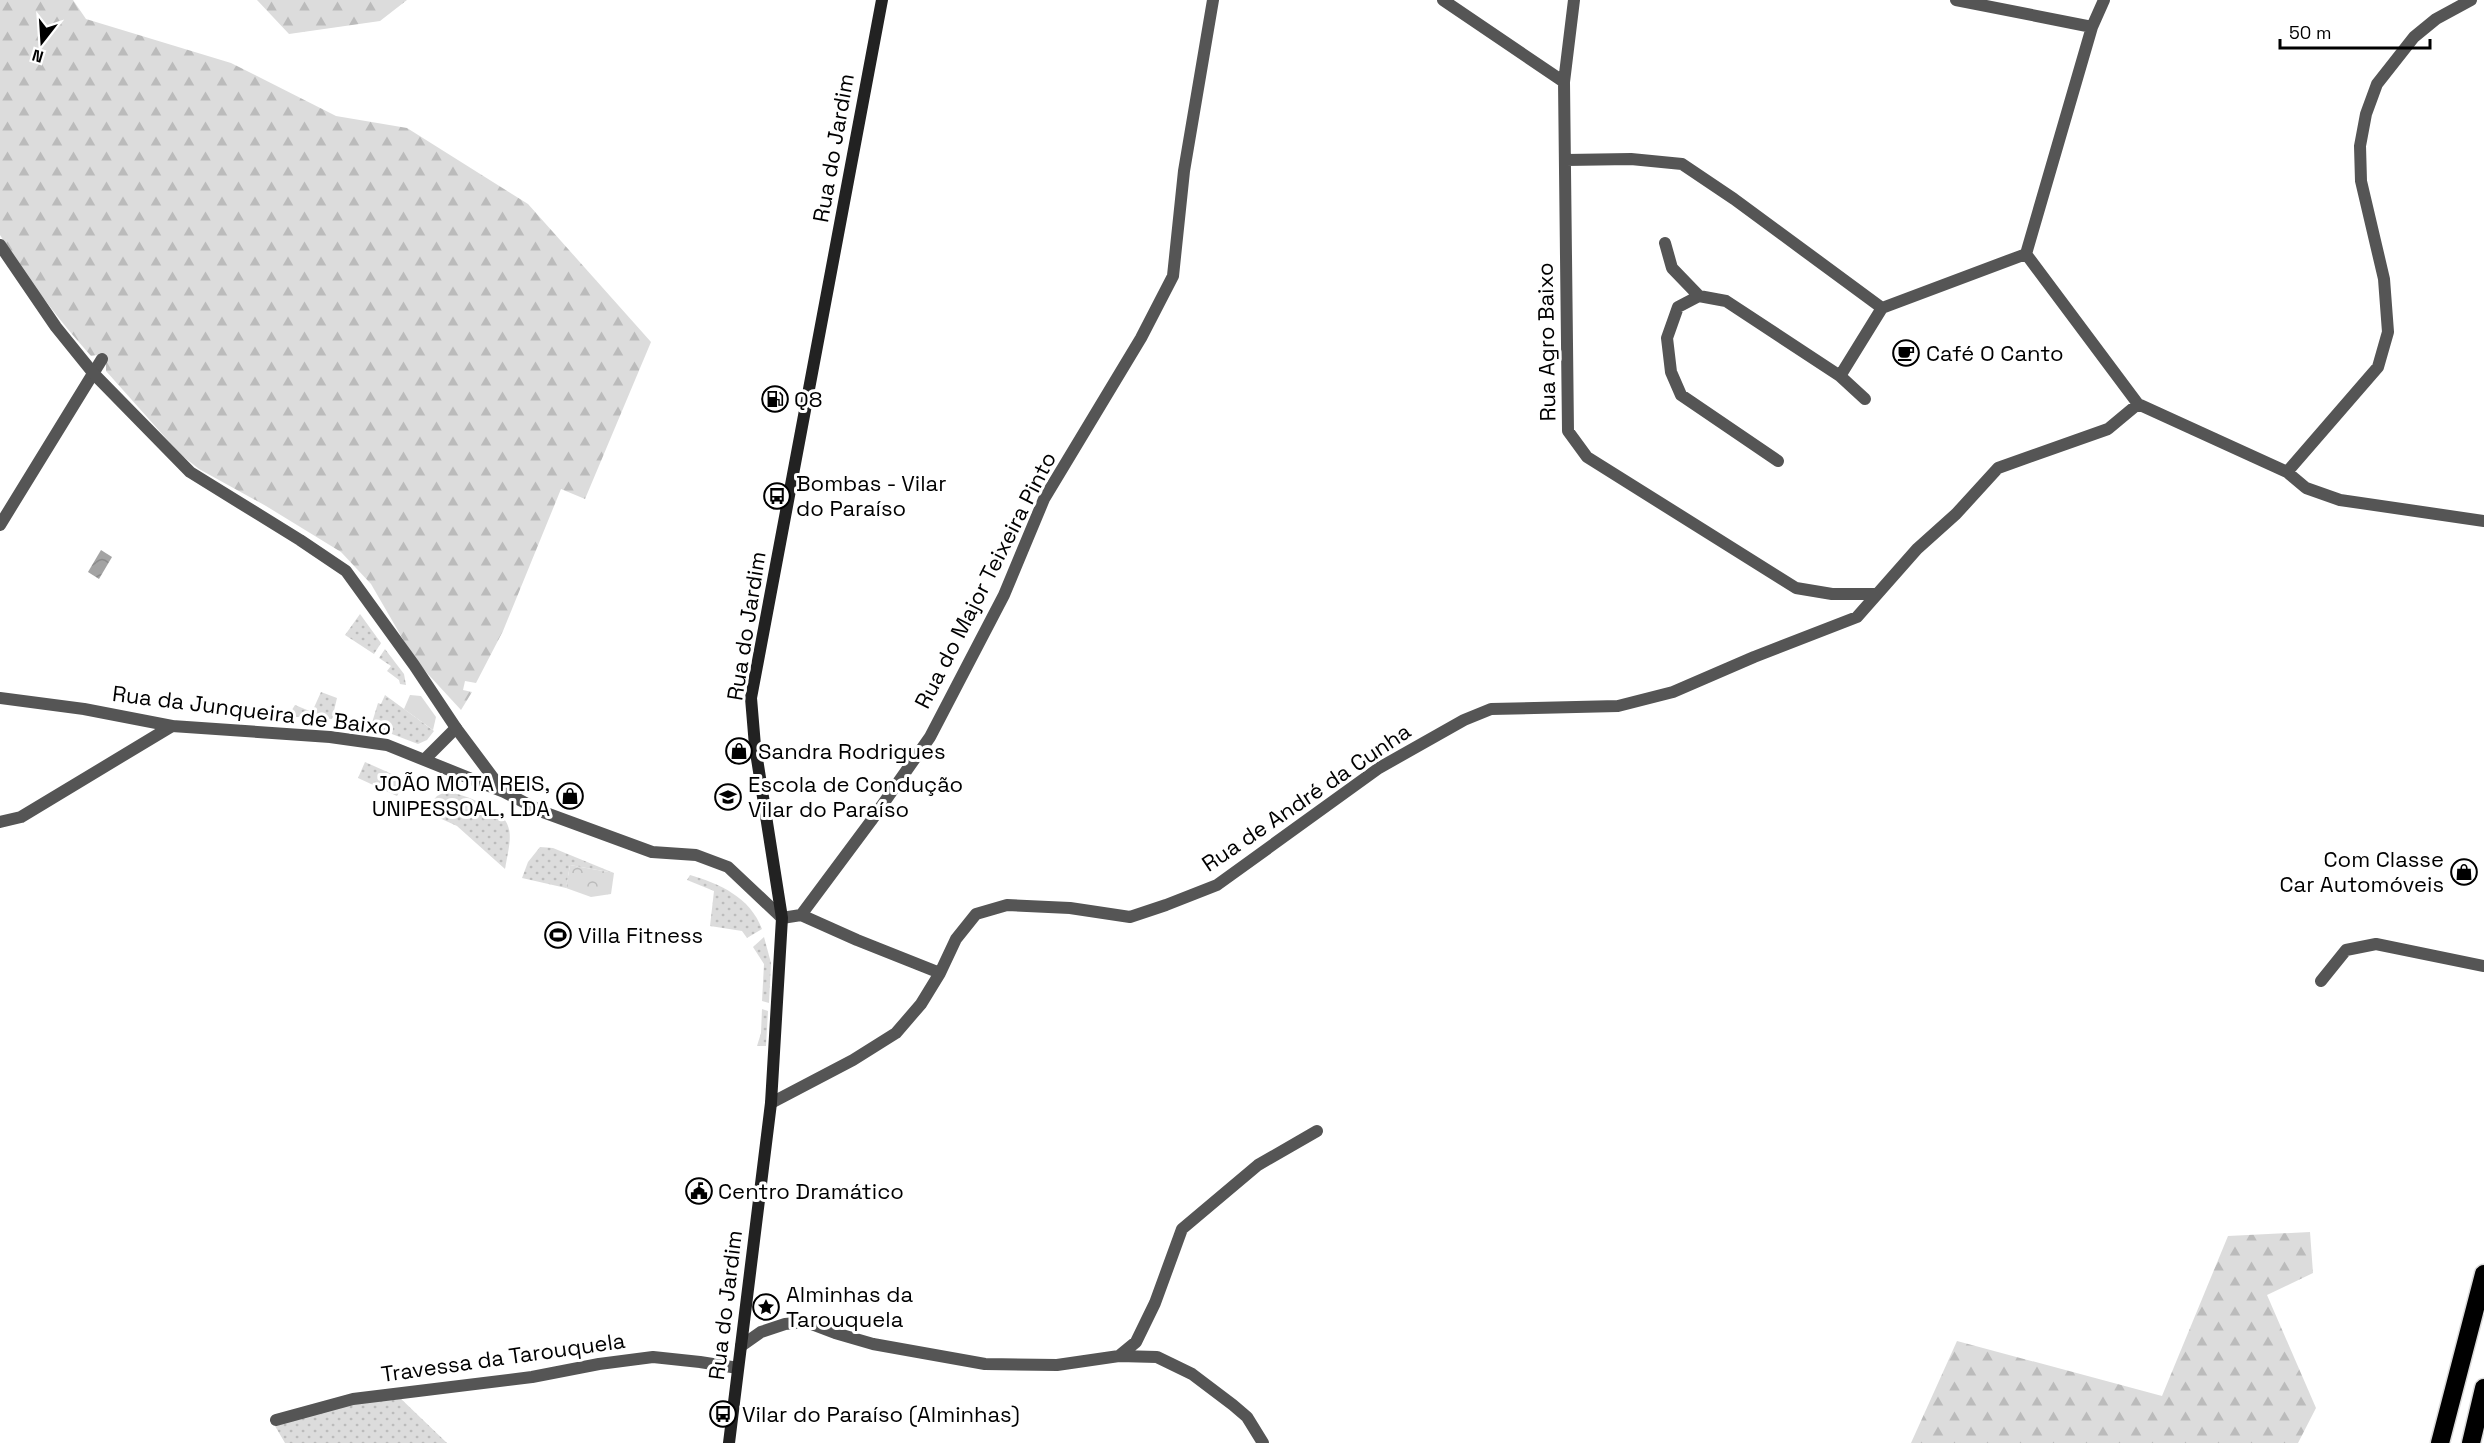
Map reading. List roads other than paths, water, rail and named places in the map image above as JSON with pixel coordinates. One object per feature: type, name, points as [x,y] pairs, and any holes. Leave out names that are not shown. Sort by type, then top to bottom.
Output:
[{"type":"highway","points":[[2440,1443],[2484,1274]]},
{"type":"highway","points":[[2471,1443],[2481,1410],[2484,1388]]},
{"type":"main road","name":"Rua do Jardim","points":[[729,1443],[771,1103],[782,918],[755,746],[751,698],[882,0]]},
{"type":"street","name":"Rua do Major Teixeira Pinto","points":[[801,915],[930,737],[1004,595],[1044,499],[1141,338],[1173,276],[1184,171],[1213,0]]},
{"type":"street","points":[[1443,0],[1564,82]]},
{"type":"street","name":"Rua Agro Baixo","points":[[1574,0],[1564,82],[1568,431],[1587,457],[1796,588],[1832,594],[1877,594]]},
{"type":"street","points":[[1956,0],[2092,27]]},
{"type":"street","points":[[2026,254],[2092,27],[2104,0]]},
{"type":"street","points":[[2287,472],[2378,367],[2388,332],[2384,279],[2361,180],[2360,146],[2366,114],[2377,84],[2414,37],[2436,19],[2471,0]]},
{"type":"street","points":[[1566,160],[1631,159],[1682,164],[1734,199],[1882,308]]},
{"type":"street","points":[[1665,243],[1672,268],[1699,296],[1726,301],[1840,376],[1864,399]]},
{"type":"street","points":[[0,244],[56,327],[94,374],[190,472],[346,571],[456,728],[504,792]]},
{"type":"street","points":[[1840,376],[1882,308],[2026,254]]},
{"type":"street","points":[[2026,254],[2138,404],[2287,472],[2306,488],[2340,500],[2484,521]]},
{"type":"street","points":[[1699,296],[1678,307],[1667,338],[1671,372],[1681,395],[1778,461]]},
{"type":"street","points":[[0,525],[102,358]]},
{"type":"street","name":"Rua de André da Cunha","points":[[771,1103],[853,1060],[896,1033],[921,1004],[940,973],[956,939],[976,914],[1007,905],[1071,908],[1130,917],[1166,905],[1217,885],[1379,768],[1464,720],[1491,709],[1618,706],[1673,692],[1754,657],[1857,617],[1917,549],[1956,514],[1998,468],[2108,429],[2138,404]]},
{"type":"street","name":"Rua da Junqueira de Baixo","points":[[0,698],[84,709],[172,726],[330,737],[387,745],[504,792],[543,812],[652,852],[696,855],[728,867],[782,918]]},
{"type":"street","points":[[0,822],[21,817],[172,726]]},
{"type":"street","points":[[425,759],[456,728]]},
{"type":"street","points":[[782,918],[801,915],[940,973]]},
{"type":"street","points":[[2321,981],[2346,950],[2376,944],[2484,966]]},
{"type":"street","points":[[1119,1356],[1136,1342],[1155,1303],[1182,1229],[1258,1165],[1317,1131]]},
{"type":"street","points":[[741,1346],[761,1332],[785,1324],[806,1322],[873,1344],[985,1364],[1057,1365],[1119,1356],[1157,1357],[1192,1374],[1247,1417],[1263,1443]]},
{"type":"street","name":"Travessa da Tarouquela","points":[[276,1420],[353,1399],[532,1377],[609,1362],[653,1358],[738,1368]]},
{"type":"water","points":[[101,550],[112,557],[99,579],[88,572]]},
{"type":"place","name":"Café O Canto","points":[[1906,353]]},
{"type":"place","name":"Q8","points":[[775,399]]},
{"type":"place","name":"Bombas - Vilar do Paraíso","points":[[777,496]]},
{"type":"place","name":"Sandra Rodrigues","points":[[739,751]]},
{"type":"place","name":"JOÃO MOTA REIS, UNIPESSOAL, LDA","points":[[570,796]]},
{"type":"place","name":"Escola de Condução Vilar do Paraíso","points":[[728,797]]},
{"type":"place","name":"Com Classe Car Automóveis","points":[[2464,872]]},
{"type":"place","name":"Villa Fitness","points":[[558,935]]},
{"type":"place","name":"Centro Dramático","points":[[699,1191]]},
{"type":"place","name":"Alminhas da Tarouquela","points":[[766,1307]]},
{"type":"place","name":"Vilar do Paraíso (Alminhas)","points":[[723,1414]]}]
